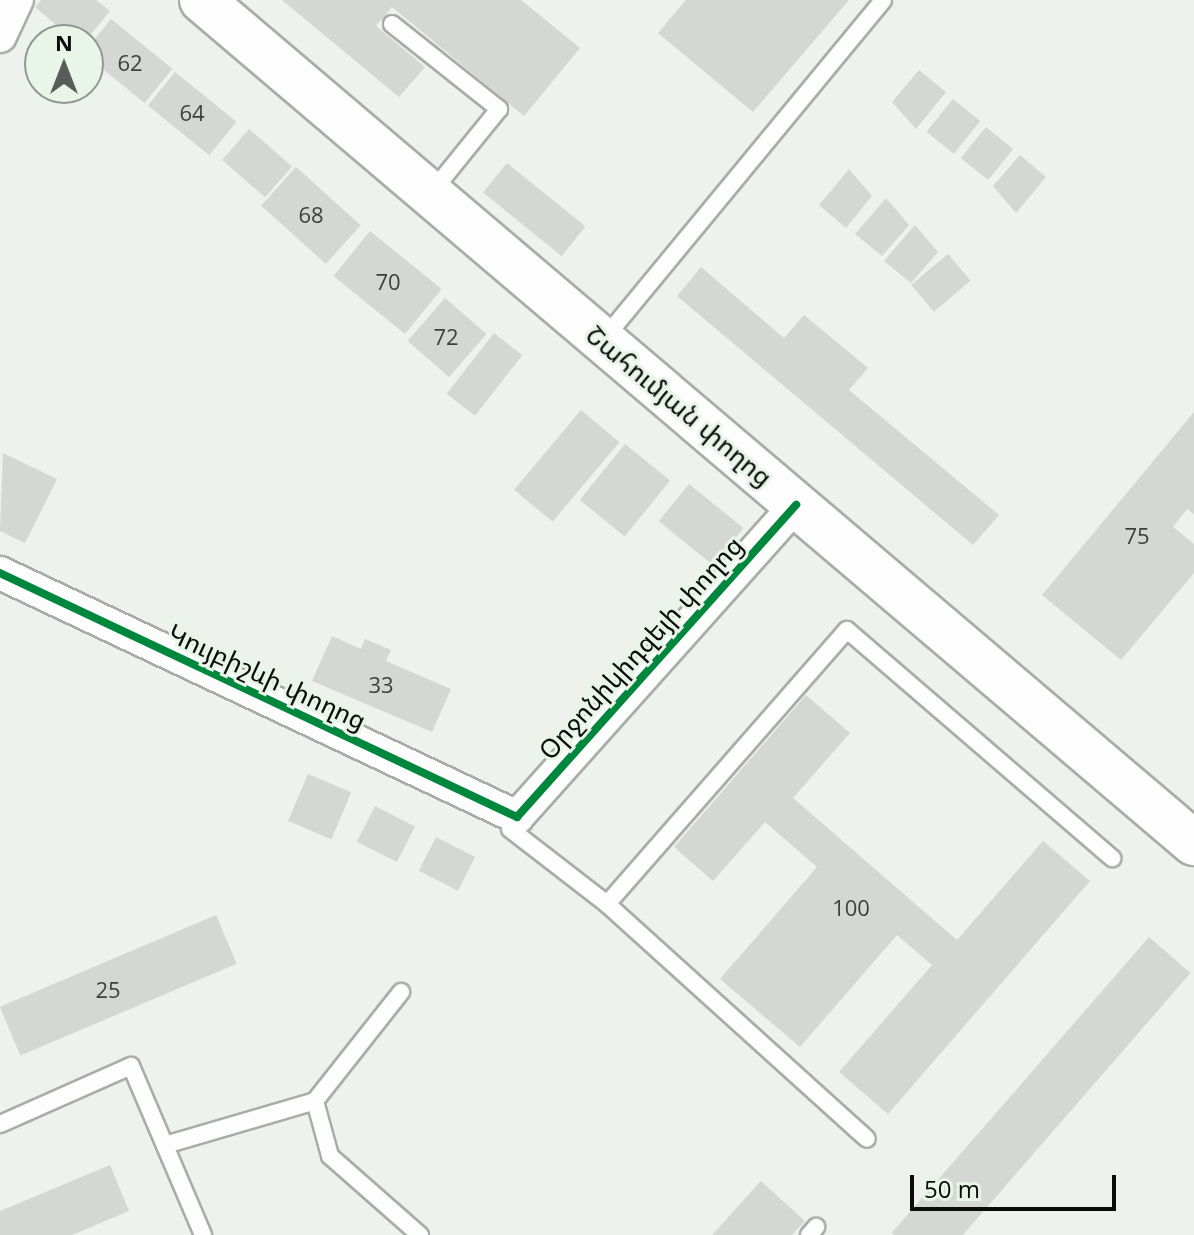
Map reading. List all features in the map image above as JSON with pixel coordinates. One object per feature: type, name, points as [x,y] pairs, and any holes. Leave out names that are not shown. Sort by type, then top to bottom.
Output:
[{"type":"main road","name":"Շահումյան փողոց","points":[[202,0],[1194,843]]},
{"type":"street","points":[[0,36],[17,0]]},
{"type":"street","name":"Օրջոնիկիդզեյի փողոց","points":[[514,823],[796,505]]},
{"type":"street","name":"Կույբիշևի փողոց","points":[[0,573],[514,823]]},
{"type":"lane","points":[[602,341],[883,0]]},
{"type":"lane","points":[[392,24],[499,109],[430,194]]},
{"type":"lane","points":[[607,904],[847,630],[1112,858]]},
{"type":"lane","points":[[514,823],[867,1139]]},
{"type":"lane","points":[[165,1145],[315,1101],[401,992]]},
{"type":"lane","points":[[0,1124],[131,1066],[203,1235]]},
{"type":"lane","points":[[315,1101],[330,1156],[420,1235]]},
{"type":"building","points":[[41,0],[96,0],[110,11],[99,24],[55,24],[35,7]]},
{"type":"building","points":[[282,0],[521,0],[580,48],[524,116],[392,7],[376,26],[425,67],[399,97]]},
{"type":"building","points":[[686,0],[849,0],[753,112],[658,33]]},
{"type":"building","points":[[111,19],[172,69],[145,103],[104,70],[104,28]]},
{"type":"building","points":[[919,70],[946,92],[916,129],[892,102]]},
{"type":"building","points":[[175,72],[236,122],[209,155],[148,105]]},
{"type":"building","points":[[953,99],[980,121],[954,154],[927,132]]},
{"type":"building","points":[[986,127],[1013,149],[988,180],[961,158]]},
{"type":"building","points":[[249,129],[292,166],[265,197],[222,160]]},
{"type":"building","points":[[1020,155],[1046,177],[1016,213],[993,186]]},
{"type":"building","points":[[507,163],[585,227],[562,256],[483,193]]},
{"type":"building","points":[[296,167],[361,225],[326,264],[261,206]]},
{"type":"building","points":[[849,169],[872,196],[846,228],[819,205]]},
{"type":"building","points":[[886,198],[909,225],[882,256],[855,234]]},
{"type":"building","points":[[915,225],[938,252],[911,283],[884,261]]},
{"type":"building","points":[[370,231],[441,289],[405,334],[333,276]]},
{"type":"building","points":[[948,254],[970,281],[934,312],[911,285]]},
{"type":"building","points":[[701,267],[784,338],[804,315],[868,368],[849,390],[999,515],[973,545],[677,296]]},
{"type":"building","points":[[445,298],[487,334],[449,377],[408,341]]},
{"type":"building","points":[[494,333],[522,355],[475,416],[447,394]]},
{"type":"building","points":[[581,410],[619,442],[552,522],[514,490]]},
{"type":"building","points":[[1194,412],[1194,514],[1187,509],[1173,527],[1194,544],[1194,573],[1121,660],[1042,595]]},
{"type":"building","points":[[625,444],[670,481],[625,536],[580,500]]},
{"type":"building","points":[[3,453],[57,479],[25,543],[0,531]]},
{"type":"building","points":[[689,484],[743,528],[713,565],[659,521]]},
{"type":"building","points":[[332,636],[361,649],[365,639],[391,650],[386,661],[451,689],[432,732],[312,681]]},
{"type":"building","points":[[806,695],[850,733],[793,798],[957,940],[1043,841],[1090,881],[888,1114],[839,1072],[932,965],[897,935],[800,1047],[720,979],[817,867],[765,822],[713,881],[674,847]]},
{"type":"building","points":[[308,774],[351,792],[331,839],[288,821]]},
{"type":"building","points":[[375,806],[415,826],[397,862],[357,842]]},
{"type":"building","points":[[436,837],[475,857],[458,891],[419,871]]},
{"type":"building","points":[[216,915],[237,964],[20,1056],[0,1007]]},
{"type":"building","points":[[1149,937],[1191,973],[963,1235],[892,1233]]},
{"type":"building","points":[[110,1165],[129,1211],[72,1235],[0,1235],[0,1211]]},
{"type":"building","points":[[761,1181],[805,1221],[792,1235],[712,1235]]},
{"type":"cycle path","points":[[0,573],[517,817],[796,505]]}]
